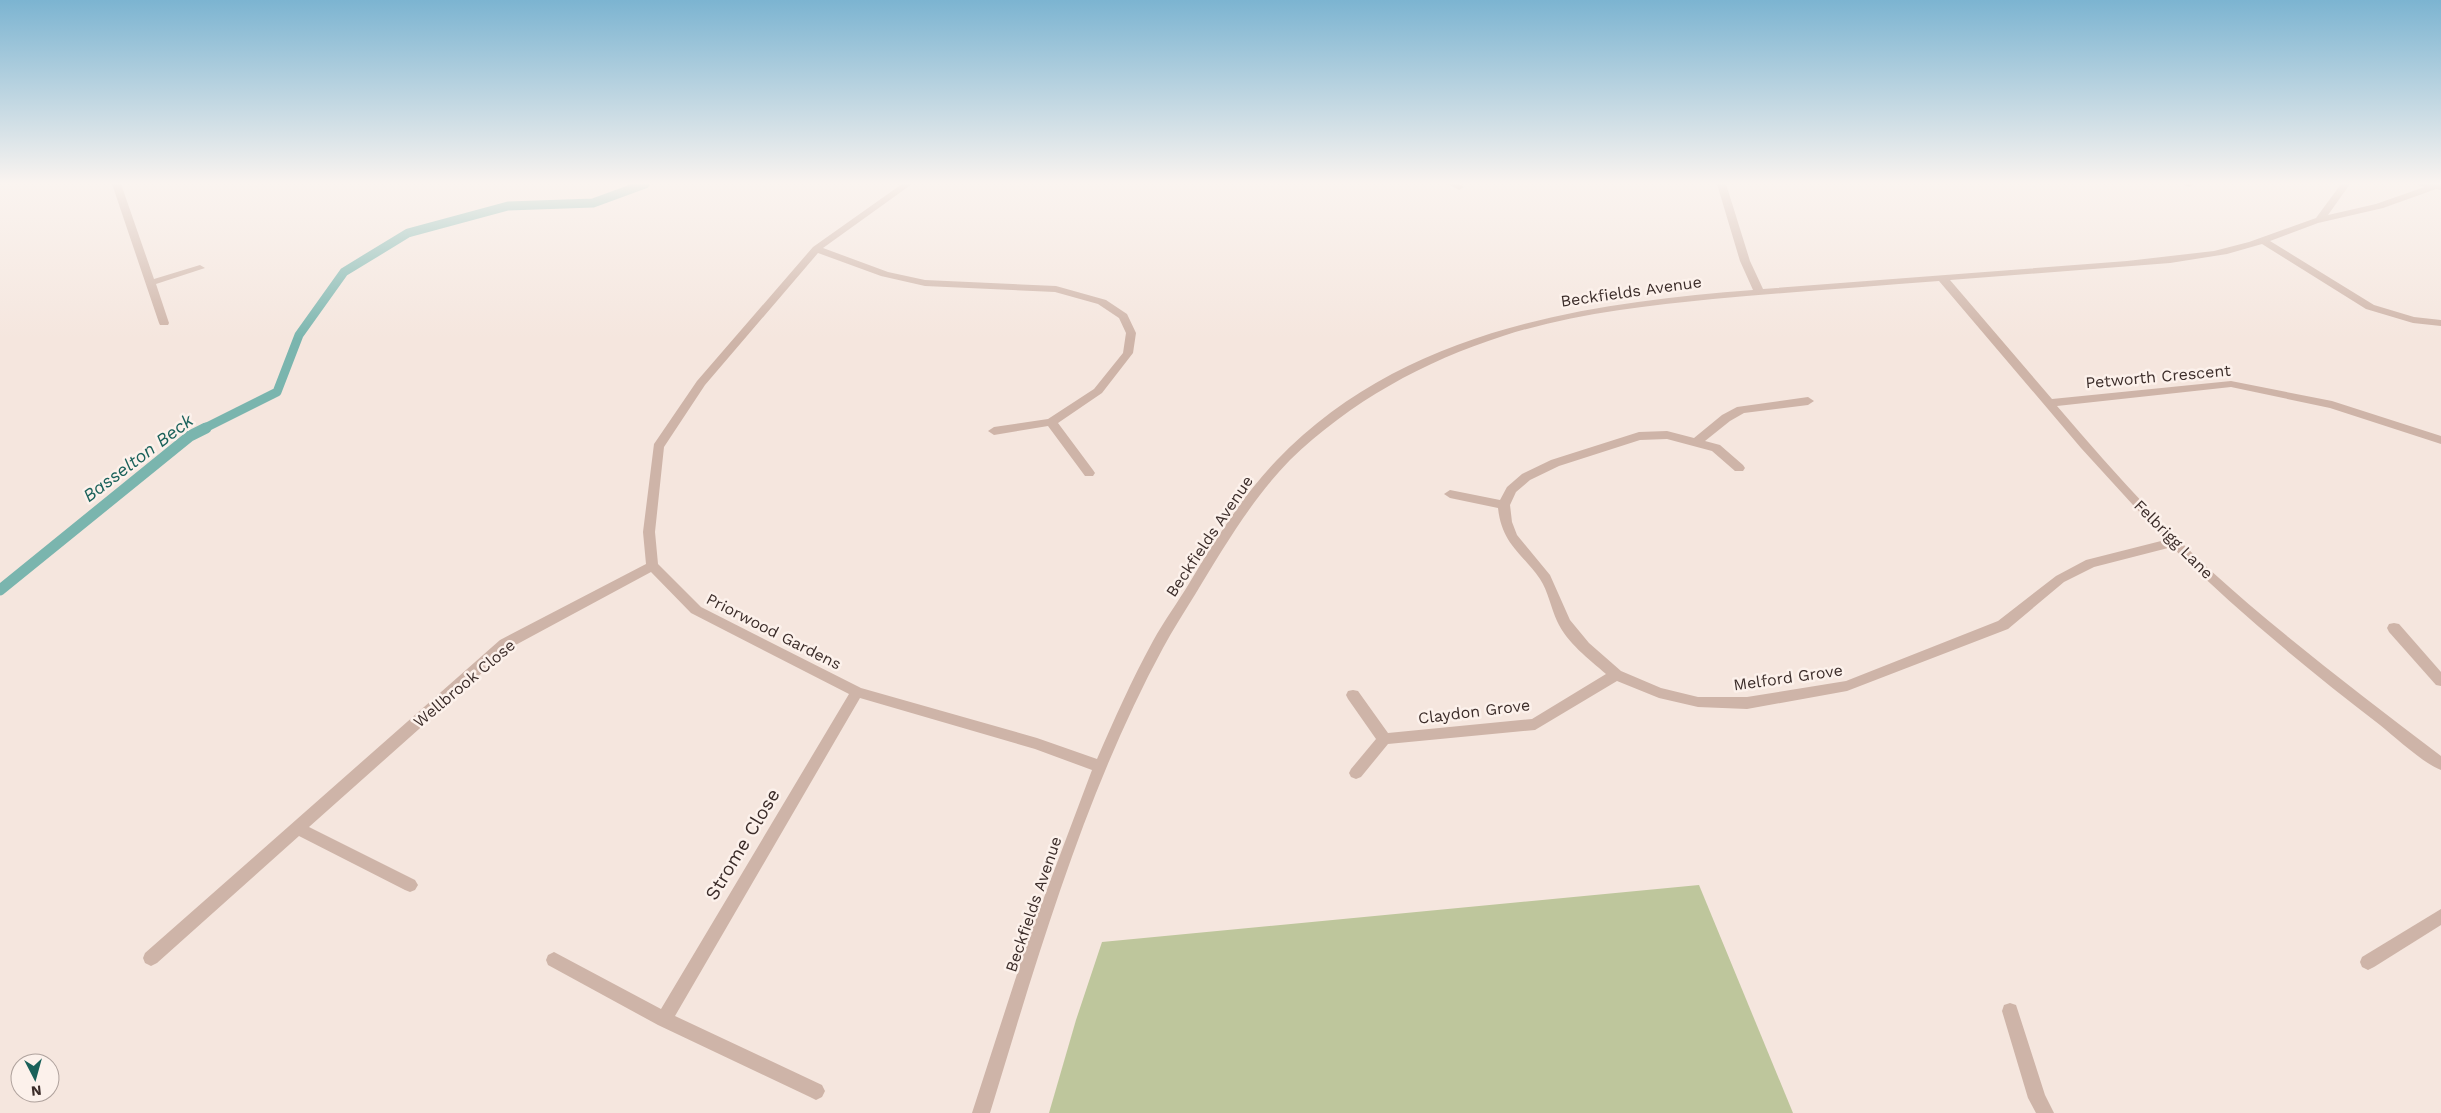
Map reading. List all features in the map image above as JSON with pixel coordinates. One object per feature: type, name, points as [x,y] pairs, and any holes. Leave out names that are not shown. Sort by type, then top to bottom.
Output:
[{"type":"street","points":[[134,236],[164,323]]},
{"type":"street","points":[[652,566],[649,532],[658,447],[701,382],[816,249],[834,236]]},
{"type":"street","points":[[1736,236],[1744,261],[1759,292]]},
{"type":"street","name":"Beckfields Avenue","points":[[981,1113],[1034,947],[1101,767],[1151,656],[1203,570],[1250,500],[1280,464],[1313,433],[1374,388],[1428,359],[1503,330],[1562,316],[1632,304],[1759,292],[2168,260],[2218,254],[2265,242],[2280,236]]},
{"type":"street","points":[[2265,242],[2370,307],[2413,320],[2441,323]]},
{"type":"street","points":[[816,249],[885,274],[924,283],[1056,289],[1102,302],[1123,316],[1131,333],[1128,353],[1098,391],[1051,422],[994,431]]},
{"type":"street","points":[[150,283],[200,268]]},
{"type":"street","name":"Felbrigg Lane","points":[[1942,278],[2174,542],[2282,638],[2369,709],[2441,764]]},
{"type":"street","name":"Petworth Crescent","points":[[2050,403],[2231,384],[2332,405],[2441,440]]},
{"type":"street","points":[[1696,442],[1726,418],[1741,410],[1808,401]]},
{"type":"street","points":[[1051,422],[1089,473]]},
{"type":"street","points":[[1450,494],[1504,505],[1511,490],[1526,478],[1555,463],[1638,436],[1668,435],[1716,448],[1739,468]]},
{"type":"street","name":"Melford Grove","points":[[1504,505],[1506,522],[1512,537],[1546,578],[1564,622],[1584,648],[1616,675],[1659,693],[1698,702],[1747,703],[1847,686],[2003,625],[2060,579],[2090,563],[2174,542]]},
{"type":"street","name":"Priorwood Gardens","points":[[652,566],[696,610],[857,692],[1037,744],[1101,767]]},
{"type":"street","name":"Wellbrook Close","points":[[152,958],[505,644],[652,566]]},
{"type":"street","points":[[2394,628],[2441,681]]},
{"type":"street","name":"Claydon Grove","points":[[1384,739],[1536,724],[1616,675]]},
{"type":"street","name":"Strome Close","points":[[664,1018],[857,692]]},
{"type":"street","points":[[1352,695],[1384,739],[1356,773]]},
{"type":"street","points":[[297,828],[410,885]]},
{"type":"street","points":[[2368,962],[2441,916]]},
{"type":"street","points":[[554,960],[664,1018],[816,1091]]},
{"type":"street","points":[[2010,1011],[2037,1098],[2044,1113]]},
{"type":"green space","points":[[1699,885],[1793,1113],[1049,1113],[1076,1020],[1102,942]]},
{"type":"waterway","name":"Basselton Beck","points":[[203,429],[277,392],[299,335],[344,272],[403,236]]},
{"type":"waterway","name":"Basselton Beck","points":[[0,590],[190,436],[206,428]]}]
